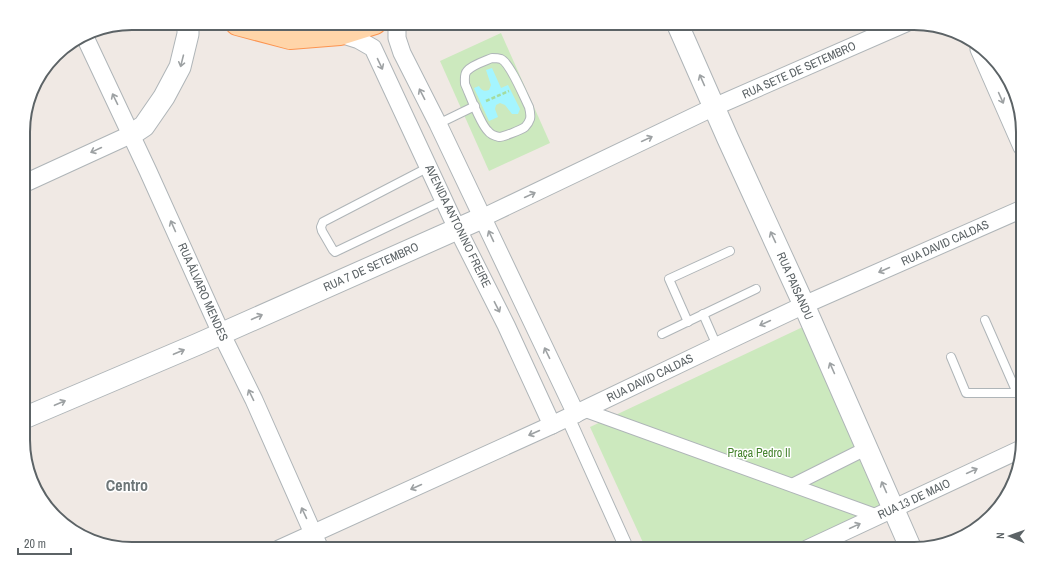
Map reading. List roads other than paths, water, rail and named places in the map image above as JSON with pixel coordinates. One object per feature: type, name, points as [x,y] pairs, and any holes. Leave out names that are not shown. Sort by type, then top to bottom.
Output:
[{"type":"main road","points":[[260,30],[290,38],[340,34],[353,30]]},
{"type":"street","points":[[30,181],[132,134],[144,126],[164,97],[180,67],[188,30]]},
{"type":"street","name":"AVENIDA ANTONINO FREIRE","points":[[397,30],[397,38],[402,53],[436,120],[576,414]]},
{"type":"street","name":"RUA PAISANDU","points":[[680,30],[867,448],[886,512],[906,542]]},
{"type":"street","name":"RUA SETE DE SETEMBRO","points":[[714,107],[890,30]]},
{"type":"street","name":"AVENIDA ANTONINO FREIRE","points":[[340,34],[359,40],[373,48],[444,200],[506,325],[552,425]]},
{"type":"street","name":"RUA ÁLVARO MENDES","points":[[87,41],[132,134],[221,333],[254,400],[317,542]]},
{"type":"street","points":[[982,56],[1016,133]]},
{"type":"street","name":"RUA 7 DE SETEMBRO","points":[[30,415],[458,229],[714,107]]},
{"type":"street","points":[[410,127],[436,120]]},
{"type":"street","name":"RUA DAVID CALDAS","points":[[294,542],[576,414],[804,305],[1016,212]]},
{"type":"street","points":[[506,325],[528,315]]},
{"type":"street","points":[[536,391],[560,380]]},
{"type":"street","points":[[576,414],[793,485],[886,512]]},
{"type":"street","points":[[576,414],[624,542]]},
{"type":"street","points":[[793,485],[867,448]]},
{"type":"street","name":"RUA 13 DE MAIO","points":[[822,542],[1015,452]]},
{"type":"lane","points":[[492,58],[502,59],[508,67],[529,107],[530,119],[524,128],[498,137],[488,132],[483,126],[478,105],[465,84],[467,71],[492,58]]},
{"type":"lane","points":[[436,120],[478,105]]},
{"type":"lane","points":[[429,166],[322,222],[322,231],[335,252],[444,200]]},
{"type":"lane","points":[[688,322],[669,279],[730,251]]},
{"type":"lane","points":[[662,334],[756,289]]},
{"type":"lane","points":[[702,314],[717,346]]},
{"type":"lane","points":[[985,320],[1016,384]]},
{"type":"lane","points":[[951,357],[966,393],[1016,392]]},
{"type":"water","points":[[492,68],[501,88],[508,85],[520,109],[518,114],[512,114],[505,105],[500,103],[496,105],[495,109],[498,117],[489,121],[474,88],[479,86],[483,90],[489,90],[491,85],[486,70]]},
{"type":"district","name":"Centro","points":[[127,485]]},
{"type":"park label","name":"Praça Pedro II","points":[[759,453]]}]
